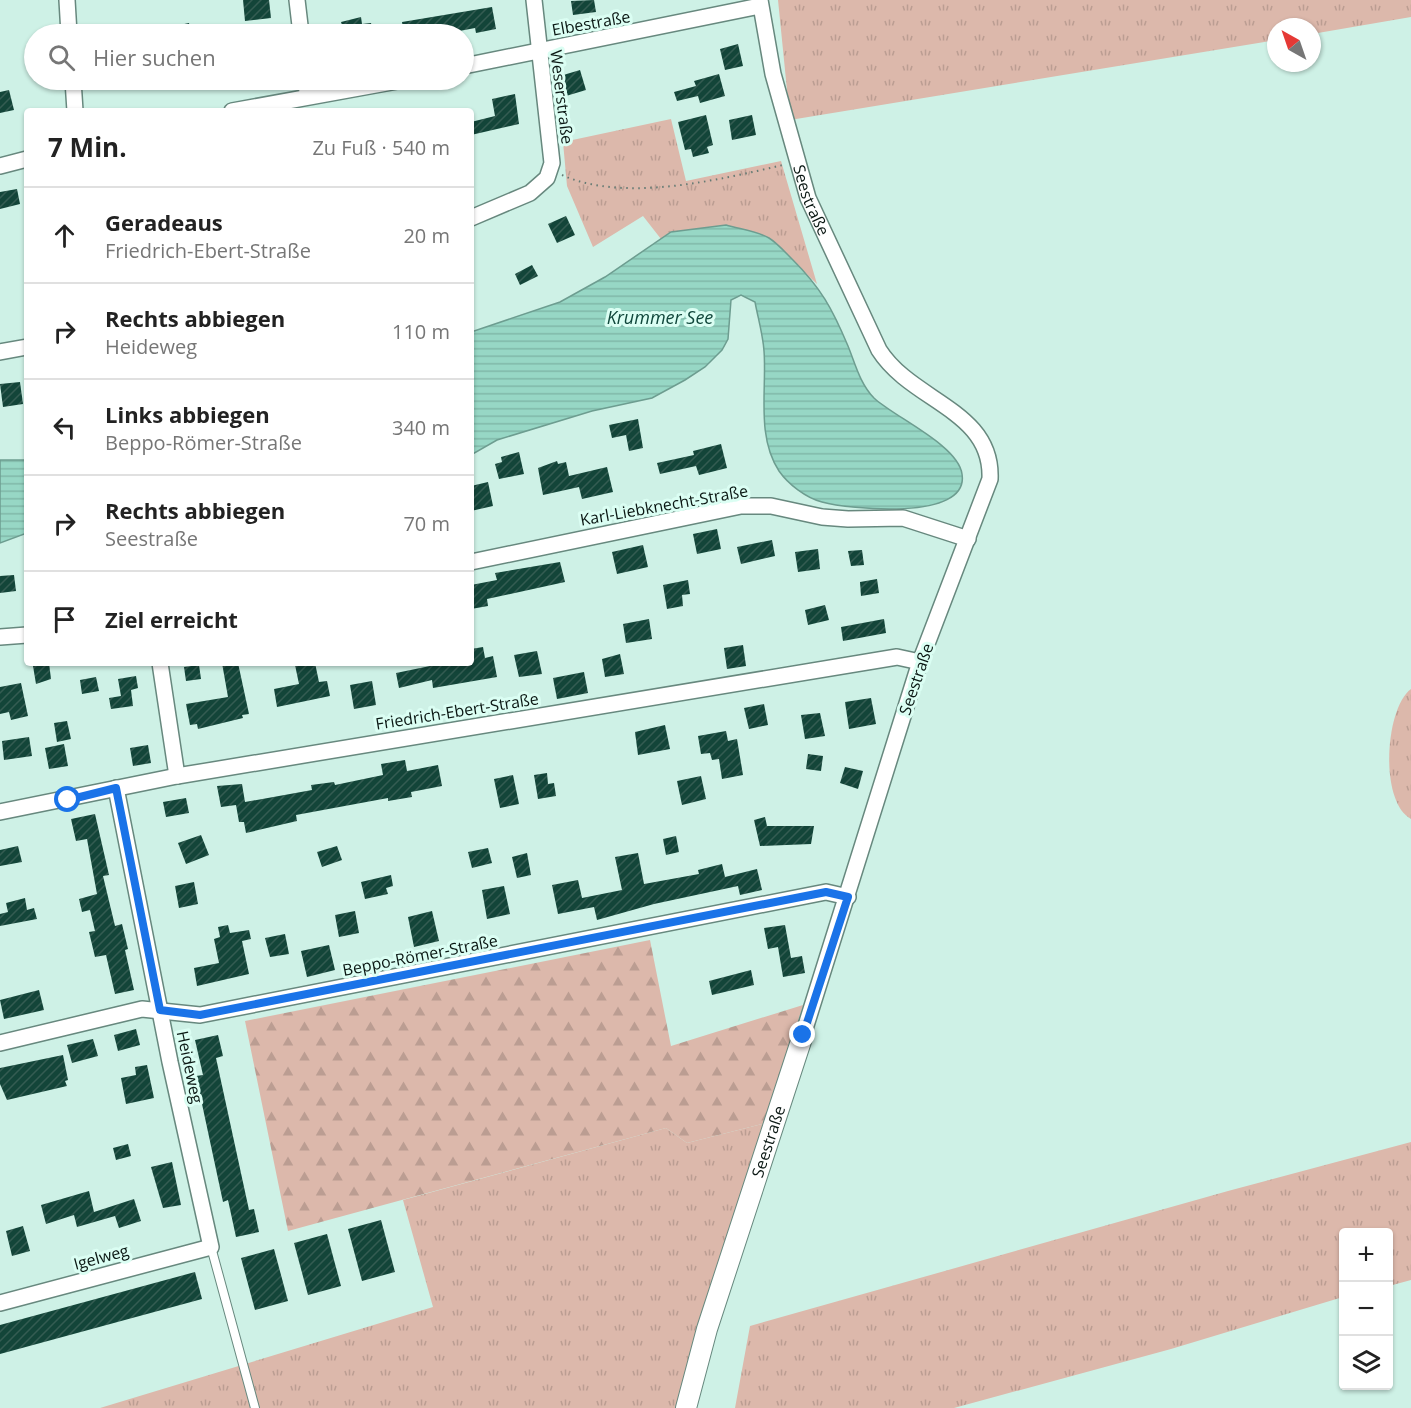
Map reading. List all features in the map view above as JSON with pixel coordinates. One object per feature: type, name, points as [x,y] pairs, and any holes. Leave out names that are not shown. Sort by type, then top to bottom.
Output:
[{"type":"street","points":[[67,0],[68,24]]},
{"type":"street","points":[[297,0],[300,24]]},
{"type":"street","name":"Weserstraße","points":[[534,0],[551,167]]},
{"type":"street","name":"Elbestraße","points":[[474,64],[642,32],[760,3]]},
{"type":"street","name":"Seestraße","points":[[686,1408],[707,1329],[848,897],[920,662],[990,479],[991,463],[985,446],[964,420],[901,378],[888,365],[879,350],[811,207],[773,74],[760,3]]},
{"type":"street","points":[[74,90],[75,108]]},
{"type":"street","points":[[307,90],[308,96]]},
{"type":"street","points":[[247,108],[344,90]]},
{"type":"street","points":[[0,166],[24,160]]},
{"type":"street","points":[[474,217],[530,193],[539,187],[551,167]]},
{"type":"street","points":[[0,352],[24,348]]},
{"type":"street","name":"Karl-Liebknecht-Straße","points":[[474,561],[741,506],[771,506],[822,517],[848,519],[903,518],[968,539]]},
{"type":"street","points":[[0,638],[24,635]]},
{"type":"street","name":"Friedrich-Ebert-Straße","points":[[0,812],[177,776],[897,657],[920,662]]},
{"type":"street","points":[[160,666],[177,776]]},
{"type":"street","name":"Heideweg","points":[[116,788],[160,1010],[211,1246]]},
{"type":"street","name":"Beppo-Römer-Straße","points":[[0,1043],[141,1009],[200,1015],[826,892],[848,897]]},
{"type":"street","name":"Igelweg","points":[[0,1303],[211,1246]]},
{"type":"lane","points":[[211,1246],[255,1408]]},
{"type":"path","points":[[551,167],[597,188],[692,185],[785,164]]},
{"type":"green space","points":[[778,0],[1411,0],[1411,17],[1321,32],[1321,18],[1267,18],[1267,41],[790,120]]},
{"type":"green space","points":[[671,119],[686,181],[781,161],[817,284],[768,237],[671,232],[661,239],[643,216],[593,247],[567,186],[563,142]]},
{"type":"green space","points":[[1411,689],[1411,819],[1401,809],[1394,794],[1389,755],[1396,715],[1402,699]]},
{"type":"green space","points":[[650,940],[671,1046],[803,1005],[766,1123],[687,1143],[666,1128],[288,1231],[245,1021]]},
{"type":"green space","points":[[766,1123],[679,1408],[100,1408],[433,1307],[403,1200],[666,1128],[687,1143]]},
{"type":"green space","points":[[1411,1142],[1411,1280],[1393,1285],[1393,1228],[1339,1228],[1339,1298],[1171,1349],[954,1408],[735,1408],[750,1326],[1228,1191]]},
{"type":"water","name":"Krummer See","points":[[726,225],[769,238],[781,248],[818,289],[831,309],[861,380],[869,392],[883,406],[924,432],[949,453],[958,463],[962,474],[959,489],[947,500],[928,506],[879,509],[822,502],[804,494],[792,485],[779,471],[767,443],[762,333],[755,302],[741,295],[731,300],[728,339],[722,350],[705,367],[685,380],[652,398],[592,411],[497,440],[474,453],[474,331],[560,302],[605,277],[671,232]]},
{"type":"water","points":[[0,460],[24,460],[24,534],[0,543]]},
{"type":"building","points":[[243,0],[269,0],[271,18],[245,21]]},
{"type":"building","points":[[594,0],[596,12],[573,15],[571,1]]},
{"type":"building","points":[[492,7],[496,29],[476,33],[474,24],[402,24],[402,22]]},
{"type":"building","points":[[361,17],[362,24],[342,24],[341,22]]},
{"type":"building","points":[[738,44],[743,66],[725,70],[720,49]]},
{"type":"building","points":[[580,70],[586,90],[566,96],[560,76]]},
{"type":"building","points":[[719,74],[725,96],[700,103],[698,96],[677,101],[674,92],[696,86],[694,81]]},
{"type":"building","points":[[9,90],[14,110],[0,113],[0,92]]},
{"type":"building","points":[[515,94],[519,124],[474,134],[474,121],[495,116],[492,99]]},
{"type":"building","points":[[706,115],[713,145],[707,147],[709,153],[693,157],[691,149],[685,150],[678,122]]},
{"type":"building","points":[[752,115],[756,135],[732,140],[729,120]]},
{"type":"building","points":[[17,189],[20,204],[0,209],[0,192]]},
{"type":"building","points":[[566,216],[575,235],[557,243],[548,224]]},
{"type":"building","points":[[532,265],[538,276],[520,285],[515,274]]},
{"type":"building","points":[[20,382],[23,404],[3,407],[0,384]]},
{"type":"building","points":[[638,419],[643,448],[629,451],[626,435],[612,438],[609,425]]},
{"type":"building","points":[[721,444],[727,468],[699,475],[696,466],[660,474],[657,463],[694,455],[693,451]]},
{"type":"building","points":[[519,452],[524,474],[499,479],[495,464],[502,462],[501,457]]},
{"type":"building","points":[[557,461],[558,464],[566,462],[569,476],[607,467],[613,492],[582,499],[579,487],[543,495],[538,468]]},
{"type":"building","points":[[488,482],[493,506],[474,510],[474,485]]},
{"type":"building","points":[[717,529],[721,549],[697,554],[693,534]]},
{"type":"building","points":[[772,540],[775,556],[741,564],[737,547]]},
{"type":"building","points":[[643,545],[648,567],[617,574],[612,552]]},
{"type":"building","points":[[818,549],[820,569],[798,572],[795,552]]},
{"type":"building","points":[[862,550],[864,565],[851,566],[848,551]]},
{"type":"building","points":[[560,562],[565,582],[487,599],[488,606],[474,608],[474,584],[497,580],[495,573]]},
{"type":"building","points":[[14,575],[16,591],[0,593],[0,576]]},
{"type":"building","points":[[877,579],[879,593],[861,596],[860,582]]},
{"type":"building","points":[[688,580],[690,594],[682,595],[683,606],[667,609],[663,585]]},
{"type":"building","points":[[825,605],[829,620],[808,625],[805,610]]},
{"type":"building","points":[[649,619],[652,639],[626,643],[623,624]]},
{"type":"building","points":[[884,619],[886,633],[843,641],[841,627]]},
{"type":"building","points":[[743,645],[746,666],[727,669],[724,648]]},
{"type":"building","points":[[483,647],[485,658],[493,656],[497,677],[433,688],[432,680],[399,688],[396,673],[430,666],[474,666],[474,648]]},
{"type":"building","points":[[537,651],[542,674],[519,677],[514,655]]},
{"type":"building","points":[[620,654],[624,674],[605,677],[602,659]]},
{"type":"building","points":[[33,666],[49,666],[51,679],[36,684]]},
{"type":"building","points":[[199,666],[201,679],[186,681],[184,667]]},
{"type":"building","points":[[223,666],[239,666],[249,714],[242,715],[243,718],[198,729],[197,724],[190,725],[186,704],[228,697]]},
{"type":"building","points":[[295,666],[316,666],[319,682],[327,681],[330,696],[277,707],[274,689],[299,684]]},
{"type":"building","points":[[584,672],[588,693],[557,699],[553,678]]},
{"type":"building","points":[[136,676],[138,688],[131,690],[133,706],[111,709],[109,698],[121,696],[118,679]]},
{"type":"building","points":[[96,677],[99,691],[82,694],[80,680]]},
{"type":"building","points":[[372,681],[376,705],[354,709],[350,685]]},
{"type":"building","points":[[21,683],[28,716],[11,720],[9,712],[0,714],[0,687]]},
{"type":"building","points":[[871,698],[876,724],[849,729],[845,702]]},
{"type":"building","points":[[764,704],[768,725],[749,729],[744,708]]},
{"type":"building","points":[[820,713],[825,736],[805,739],[801,715]]},
{"type":"building","points":[[67,721],[71,739],[57,742],[54,723]]},
{"type":"building","points":[[665,725],[670,749],[638,755],[635,732]]},
{"type":"building","points":[[726,731],[728,741],[737,739],[743,775],[722,779],[719,759],[712,760],[710,753],[701,754],[698,736]]},
{"type":"building","points":[[29,737],[32,756],[4,760],[2,741]]},
{"type":"building","points":[[64,744],[68,766],[49,769],[45,748]]},
{"type":"building","points":[[148,745],[151,763],[133,766],[130,748]]},
{"type":"building","points":[[808,754],[823,756],[821,771],[806,769]]},
{"type":"building","points":[[405,760],[407,771],[438,765],[442,786],[411,792],[412,797],[388,801],[388,798],[296,815],[297,821],[246,833],[244,822],[239,822],[236,805],[221,807],[217,786],[242,784],[245,802],[312,790],[311,785],[334,782],[335,785],[383,775],[381,764]]},
{"type":"building","points":[[845,767],[863,771],[858,789],[840,783]]},
{"type":"building","points":[[547,773],[548,784],[554,783],[556,796],[538,799],[534,775]]},
{"type":"building","points":[[513,775],[519,804],[500,808],[494,779]]},
{"type":"building","points":[[701,776],[706,799],[682,805],[677,781]]},
{"type":"building","points":[[186,798],[189,813],[166,817],[163,802]]},
{"type":"building","points":[[95,814],[109,875],[103,876],[115,926],[122,924],[134,990],[115,994],[106,955],[95,957],[89,932],[95,931],[90,910],[82,912],[79,899],[97,894],[87,839],[76,841],[71,819]]},
{"type":"building","points":[[765,817],[767,826],[814,826],[811,844],[760,846],[754,820]]},
{"type":"building","points":[[201,835],[209,855],[186,864],[178,843]]},
{"type":"building","points":[[676,836],[679,852],[666,855],[663,839]]},
{"type":"building","points":[[18,846],[22,862],[0,866],[0,850]]},
{"type":"building","points":[[337,846],[342,860],[322,867],[317,852]]},
{"type":"building","points":[[488,848],[492,863],[472,868],[468,852]]},
{"type":"building","points":[[527,853],[531,875],[517,878],[512,857]]},
{"type":"building","points":[[638,853],[644,884],[699,874],[698,870],[722,864],[725,877],[757,869],[762,890],[740,895],[738,886],[654,904],[597,920],[594,907],[558,914],[552,885],[578,880],[582,898],[622,890],[615,857]]},
{"type":"building","points":[[391,875],[393,886],[386,888],[388,894],[365,899],[361,882]]},
{"type":"building","points":[[194,882],[198,904],[179,908],[175,886]]},
{"type":"building","points":[[504,886],[510,914],[487,919],[482,890]]},
{"type":"building","points":[[25,898],[27,910],[34,908],[37,919],[0,926],[0,914],[8,912],[6,903]]},
{"type":"building","points":[[355,911],[359,933],[339,937],[335,915]]},
{"type":"building","points":[[432,911],[439,941],[414,947],[408,917]]},
{"type":"building","points":[[228,925],[230,933],[249,930],[251,939],[242,941],[249,974],[197,986],[194,968],[219,963],[214,939],[220,937],[218,927]]},
{"type":"building","points":[[785,925],[791,958],[802,956],[805,973],[783,977],[778,947],[768,949],[764,928]]},
{"type":"building","points":[[285,934],[289,954],[270,957],[265,938]]},
{"type":"building","points":[[329,945],[335,970],[307,977],[301,951]]},
{"type":"building","points":[[751,970],[754,985],[712,995],[709,981]]},
{"type":"building","points":[[39,990],[44,1010],[4,1019],[0,1000]]},
{"type":"building","points":[[136,1029],[140,1045],[118,1051],[114,1035]]},
{"type":"building","points":[[218,1035],[223,1056],[216,1058],[249,1210],[254,1209],[259,1232],[236,1237],[228,1200],[223,1202],[196,1076],[203,1075],[195,1040]]},
{"type":"building","points":[[93,1039],[98,1056],[72,1063],[67,1045]]},
{"type":"building","points":[[63,1055],[67,1086],[7,1100],[0,1084],[0,1068]]},
{"type":"building","points":[[147,1065],[154,1098],[126,1104],[121,1078],[136,1075],[135,1067]]},
{"type":"building","points":[[128,1144],[131,1156],[116,1160],[113,1148]]},
{"type":"building","points":[[172,1162],[181,1205],[163,1208],[151,1167]]},
{"type":"building","points":[[89,1191],[94,1212],[134,1199],[141,1221],[119,1228],[115,1216],[77,1227],[74,1215],[46,1224],[41,1205]]},
{"type":"building","points":[[381,1220],[395,1272],[362,1281],[348,1229]]},
{"type":"building","points":[[23,1226],[30,1251],[12,1256],[6,1231]]},
{"type":"building","points":[[327,1234],[341,1286],[308,1295],[294,1243]]},
{"type":"building","points":[[274,1249],[288,1301],[255,1310],[241,1258]]},
{"type":"building","points":[[195,1272],[202,1299],[0,1354],[0,1325]]},
{"type":"route","points":[[68,800],[116,788],[160,1010],[200,1015],[669,925],[826,892],[848,897],[803,1035]]}]
